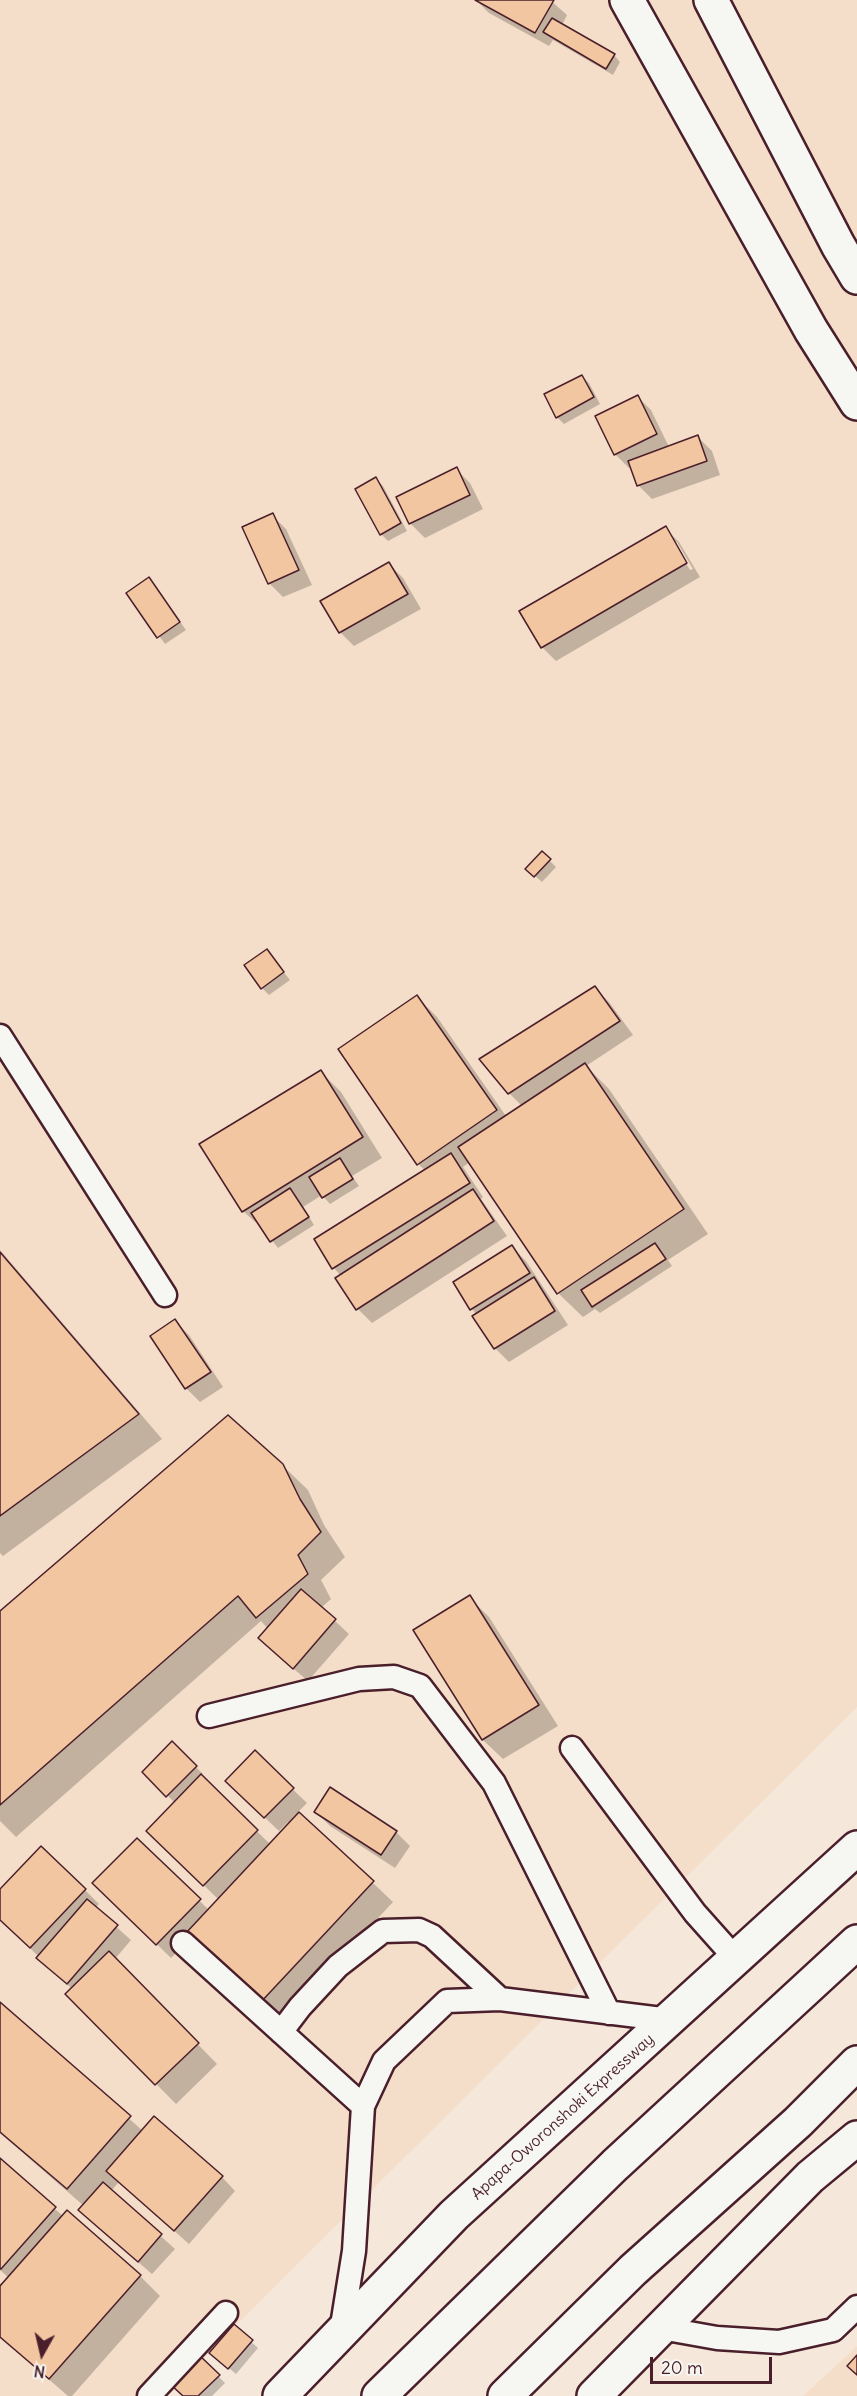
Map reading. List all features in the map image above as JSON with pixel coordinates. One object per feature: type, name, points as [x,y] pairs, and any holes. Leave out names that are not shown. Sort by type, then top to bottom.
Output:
[{"type":"main road","points":[[627,0],[811,330],[857,403]]},
{"type":"main road","points":[[711,0],[857,277]]},
{"type":"main road","points":[[821,1881],[857,1826]]},
{"type":"main road","name":"Apapa-Oworonshoki Expressway","points":[[280,2396],[454,2215],[857,1848]]},
{"type":"main road","points":[[379,2396],[615,2165],[857,1942]]},
{"type":"main road","points":[[505,2396],[633,2270],[798,2122],[857,2063]]},
{"type":"main road","points":[[594,2396],[810,2177],[857,2138]]},
{"type":"lane","points":[[0,1036],[165,1295]]},
{"type":"lane","points":[[209,1716],[358,1678],[394,1677],[420,1686],[494,1783],[609,2013]]},
{"type":"lane","points":[[572,1748],[695,1913],[736,1959]]},
{"type":"lane","points":[[281,2032],[300,2007],[338,1966],[383,1931],[419,1930],[432,1936],[500,1999]]},
{"type":"lane","points":[[183,1943],[363,2106]]},
{"type":"lane","points":[[341,2332],[354,2251],[363,2106],[384,2061],[447,2001],[500,1999],[670,2020]]},
{"type":"lane","points":[[661,2328],[717,2338],[779,2342],[833,2330],[857,2307]]},
{"type":"lane","points":[[149,2396],[225,2313]]},
{"type":"shaded area","points":[[0,0],[857,0],[857,1707],[165,2396],[0,2396]]},
{"type":"shaded area","points":[[857,2346],[857,2396],[803,2396]]},
{"type":"building","points":[[475,0],[554,0],[535,33]]},
{"type":"building","points":[[552,18],[615,54],[606,69],[543,32]]},
{"type":"building","points":[[582,375],[594,397],[556,418],[544,394]]},
{"type":"building","points":[[638,395],[657,434],[614,455],[595,416]]},
{"type":"building","points":[[698,435],[707,461],[637,486],[628,461]]},
{"type":"building","points":[[457,467],[470,495],[409,524],[396,497]]},
{"type":"building","points":[[376,477],[401,523],[380,535],[355,489]]},
{"type":"building","points":[[273,513],[299,570],[268,584],[242,527]]},
{"type":"building","points":[[666,526],[687,563],[541,648],[519,611]]},
{"type":"building","points":[[389,562],[408,594],[339,633],[320,601]]},
{"type":"building","points":[[149,577],[180,622],[157,638],[126,593]]},
{"type":"building","points":[[542,851],[551,859],[534,877],[525,869]]},
{"type":"building","points":[[267,949],[284,972],[261,989],[244,965]]},
{"type":"building","points":[[595,986],[620,1021],[508,1094],[479,1059]]},
{"type":"building","points":[[417,995],[497,1110],[417,1165],[338,1049]]},
{"type":"building","points":[[585,1063],[684,1209],[557,1294],[458,1147]]},
{"type":"building","points":[[321,1070],[363,1137],[242,1212],[199,1144]]},
{"type":"building","points":[[451,1153],[470,1183],[332,1269],[314,1239]]},
{"type":"building","points":[[340,1158],[353,1179],[322,1198],[309,1177]]},
{"type":"building","points":[[290,1188],[309,1217],[270,1242],[251,1213]]},
{"type":"building","points":[[473,1189],[494,1221],[356,1310],[335,1278]]},
{"type":"building","points":[[655,1243],[666,1259],[592,1307],[581,1290]]},
{"type":"building","points":[[512,1245],[530,1273],[470,1310],[453,1282]]},
{"type":"building","points":[[0,1252],[139,1414],[0,1516]]},
{"type":"building","points":[[534,1277],[555,1311],[494,1349],[472,1316]]},
{"type":"building","points":[[175,1319],[211,1372],[185,1389],[150,1336]]},
{"type":"building","points":[[228,1415],[283,1464],[300,1499],[321,1532],[298,1555],[308,1574],[256,1618],[238,1596],[0,1805],[0,1611]]},
{"type":"building","points":[[301,1589],[336,1619],[293,1669],[258,1638]]},
{"type":"building","points":[[470,1595],[539,1705],[482,1740],[413,1630]]},
{"type":"building","points":[[172,1741],[197,1766],[166,1797],[142,1772]]},
{"type":"building","points":[[255,1750],[294,1788],[264,1818],[225,1781]]},
{"type":"building","points":[[201,1774],[258,1830],[203,1886],[146,1831]]},
{"type":"building","points":[[330,1787],[397,1831],[381,1855],[314,1812]]},
{"type":"building","points":[[299,1812],[374,1881],[260,2003],[185,1934]]},
{"type":"building","points":[[137,1838],[201,1899],[156,1945],[92,1883]]},
{"type":"building","points":[[41,1846],[86,1889],[30,1948],[0,1920],[0,1889]]},
{"type":"building","points":[[87,1899],[118,1925],[67,1984],[36,1958]]},
{"type":"building","points":[[109,1951],[199,2043],[155,2085],[65,1994]]},
{"type":"building","points":[[0,2002],[131,2116],[67,2189],[0,2132]]},
{"type":"building","points":[[154,2116],[223,2176],[174,2231],[106,2171]]},
{"type":"building","points":[[0,2158],[56,2207],[1,2269],[0,2269]]},
{"type":"building","points":[[103,2182],[162,2234],[138,2262],[78,2210]]},
{"type":"building","points":[[67,2210],[141,2275],[49,2379],[0,2337],[0,2286]]},
{"type":"building","points":[[234,2324],[253,2340],[228,2369],[209,2353]]},
{"type":"building","points":[[198,2354],[220,2375],[198,2396],[183,2396],[169,2383]]},
{"type":"building","points":[[857,2355],[857,2375],[847,2366]]}]
